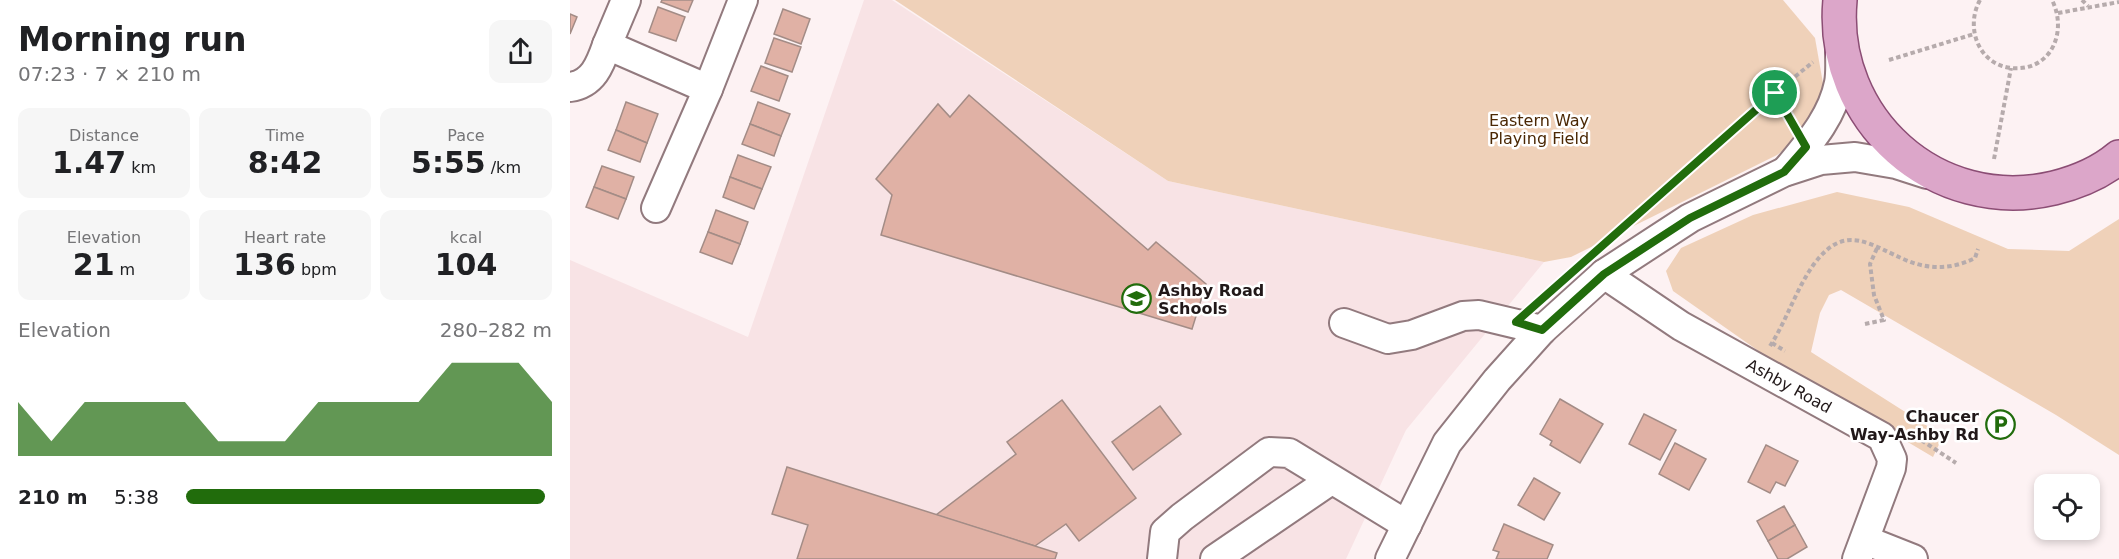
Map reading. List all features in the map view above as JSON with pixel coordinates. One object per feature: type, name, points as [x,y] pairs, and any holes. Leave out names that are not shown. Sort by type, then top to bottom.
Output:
[{"type":"main road","points":[[1832,26],[1852,87],[1868,117],[1898,151],[1943,180],[1983,192],[2031,193],[2076,182],[2116,161]]},
{"type":"street","points":[[570,87],[588,81],[596,72],[626,0]]},
{"type":"street","points":[[656,208],[708,89],[742,0]]},
{"type":"street","points":[[1784,172],[1806,147],[1831,110],[1839,82],[1832,26]]},
{"type":"street","points":[[607,45],[708,89]]},
{"type":"street","points":[[1390,559],[1447,443],[1497,380],[1542,330],[1604,274],[1690,218],[1784,172],[1821,160],[1855,157],[1896,164],[1943,180]]},
{"type":"street","name":"Ashby Road","points":[[1604,274],[1681,326],[1882,437],[1892,459],[1891,468],[1861,550]]},
{"type":"street","points":[[1344,323],[1388,339],[1412,335],[1463,315],[1479,315],[1542,330]]},
{"type":"street","points":[[1162,559],[1165,532],[1269,452],[1289,453],[1407,525]]},
{"type":"street","points":[[1215,559],[1331,480]]},
{"type":"street","points":[[1861,550],[1913,559]]},
{"type":"path","points":[[1980,0],[1973,15],[1977,43],[1985,55],[1997,64],[2011,68],[2025,67],[2038,62],[2049,53],[2056,41],[2059,27],[2058,13],[2052,0]]},
{"type":"path","points":[[2082,0],[2089,6]]},
{"type":"path","points":[[2058,13],[2119,2]]},
{"type":"path","points":[[1614,236],[1775,93],[1832,26]]},
{"type":"path","points":[[1889,60],[1974,34]]},
{"type":"path","points":[[1994,159],[2011,68]]},
{"type":"path","points":[[1775,93],[1806,147]]},
{"type":"path","points":[[1754,367],[1772,343],[1814,264],[1832,247],[1850,240],[1869,242],[1909,261],[1942,268],[1961,265],[1975,258],[1978,249]]},
{"type":"path","points":[[1865,324],[1884,320],[1874,295],[1870,264],[1878,246]]},
{"type":"shaded area","name":"Ashby Road Schools","points":[[864,0],[892,0],[1168,181],[1544,262],[1406,430],[1346,559],[570,559],[570,260],[748,337]]},
{"type":"green space","name":"Eastern Way Playing Field","points":[[895,0],[1783,0],[1815,38],[1824,89],[1809,130],[1777,155],[1571,257],[1544,262],[1168,181]]},
{"type":"green space","points":[[1837,192],[1909,207],[2008,249],[2069,251],[2119,219],[2119,455],[2056,415],[1841,290],[1829,295],[1820,313],[1811,352],[1943,436],[1933,457],[1783,368],[1673,291],[1666,271],[1681,248],[1753,215]]},
{"type":"building","points":[[662,0],[693,0],[688,12],[661,2]]},
{"type":"building","points":[[658,7],[685,17],[676,41],[649,32]]},
{"type":"building","points":[[783,9],[810,19],[801,44],[774,34]]},
{"type":"building","points":[[570,14],[577,17],[570,34]]},
{"type":"building","points":[[774,38],[801,47],[792,72],[765,63]]},
{"type":"building","points":[[761,66],[788,76],[779,101],[751,91]]},
{"type":"building","points":[[969,95],[1148,250],[1156,242],[1206,284],[1192,329],[881,235],[892,195],[876,179],[938,104],[950,117]]},
{"type":"building","points":[[626,102],[658,114],[647,143],[616,130]]},
{"type":"building","points":[[758,102],[790,114],[781,136],[750,124]]},
{"type":"building","points":[[750,124],[781,136],[774,156],[742,144]]},
{"type":"building","points":[[616,130],[647,143],[640,162],[608,150]]},
{"type":"building","points":[[738,155],[771,167],[762,189],[730,177]]},
{"type":"building","points":[[602,166],[634,177],[626,199],[594,187]]},
{"type":"building","points":[[730,177],[762,189],[754,209],[723,197]]},
{"type":"building","points":[[594,187],[626,199],[618,219],[586,207]]},
{"type":"building","points":[[716,210],[748,222],[740,244],[708,232]]},
{"type":"building","points":[[708,232],[740,244],[732,264],[700,252]]},
{"type":"building","points":[[1560,399],[1603,424],[1580,463],[1550,445],[1552,441],[1540,434]]},
{"type":"building","points":[[1062,400],[1136,498],[1079,541],[1066,524],[1035,546],[936,515],[1016,454],[1007,442]]},
{"type":"building","points":[[1160,406],[1181,434],[1133,470],[1112,442]]},
{"type":"building","points":[[1644,414],[1676,430],[1660,460],[1629,444]]},
{"type":"building","points":[[1675,443],[1706,459],[1689,490],[1659,474]]},
{"type":"building","points":[[1766,445],[1798,461],[1785,486],[1776,482],[1770,493],[1748,482]]},
{"type":"building","points":[[787,467],[1057,553],[1055,559],[797,559],[808,525],[772,514]]},
{"type":"building","points":[[1534,478],[1560,493],[1544,520],[1518,505]]},
{"type":"building","points":[[1784,506],[1795,525],[1768,541],[1757,521]]},
{"type":"building","points":[[1504,524],[1553,545],[1547,559],[1496,559],[1499,552],[1493,550]]},
{"type":"building","points":[[1795,525],[1807,547],[1787,559],[1778,559],[1768,541]]},
{"type":"place","name":"Ashby Road Schools","points":[[1137,299]]},
{"type":"place","name":"Chaucer Way-Ashby Rd","points":[[2000,425]]},
{"type":"route","points":[[1775,93],[1806,147],[1784,172],[1690,218],[1636,252],[1604,274],[1542,330],[1516,322],[1580,265],[1775,93]]}]
